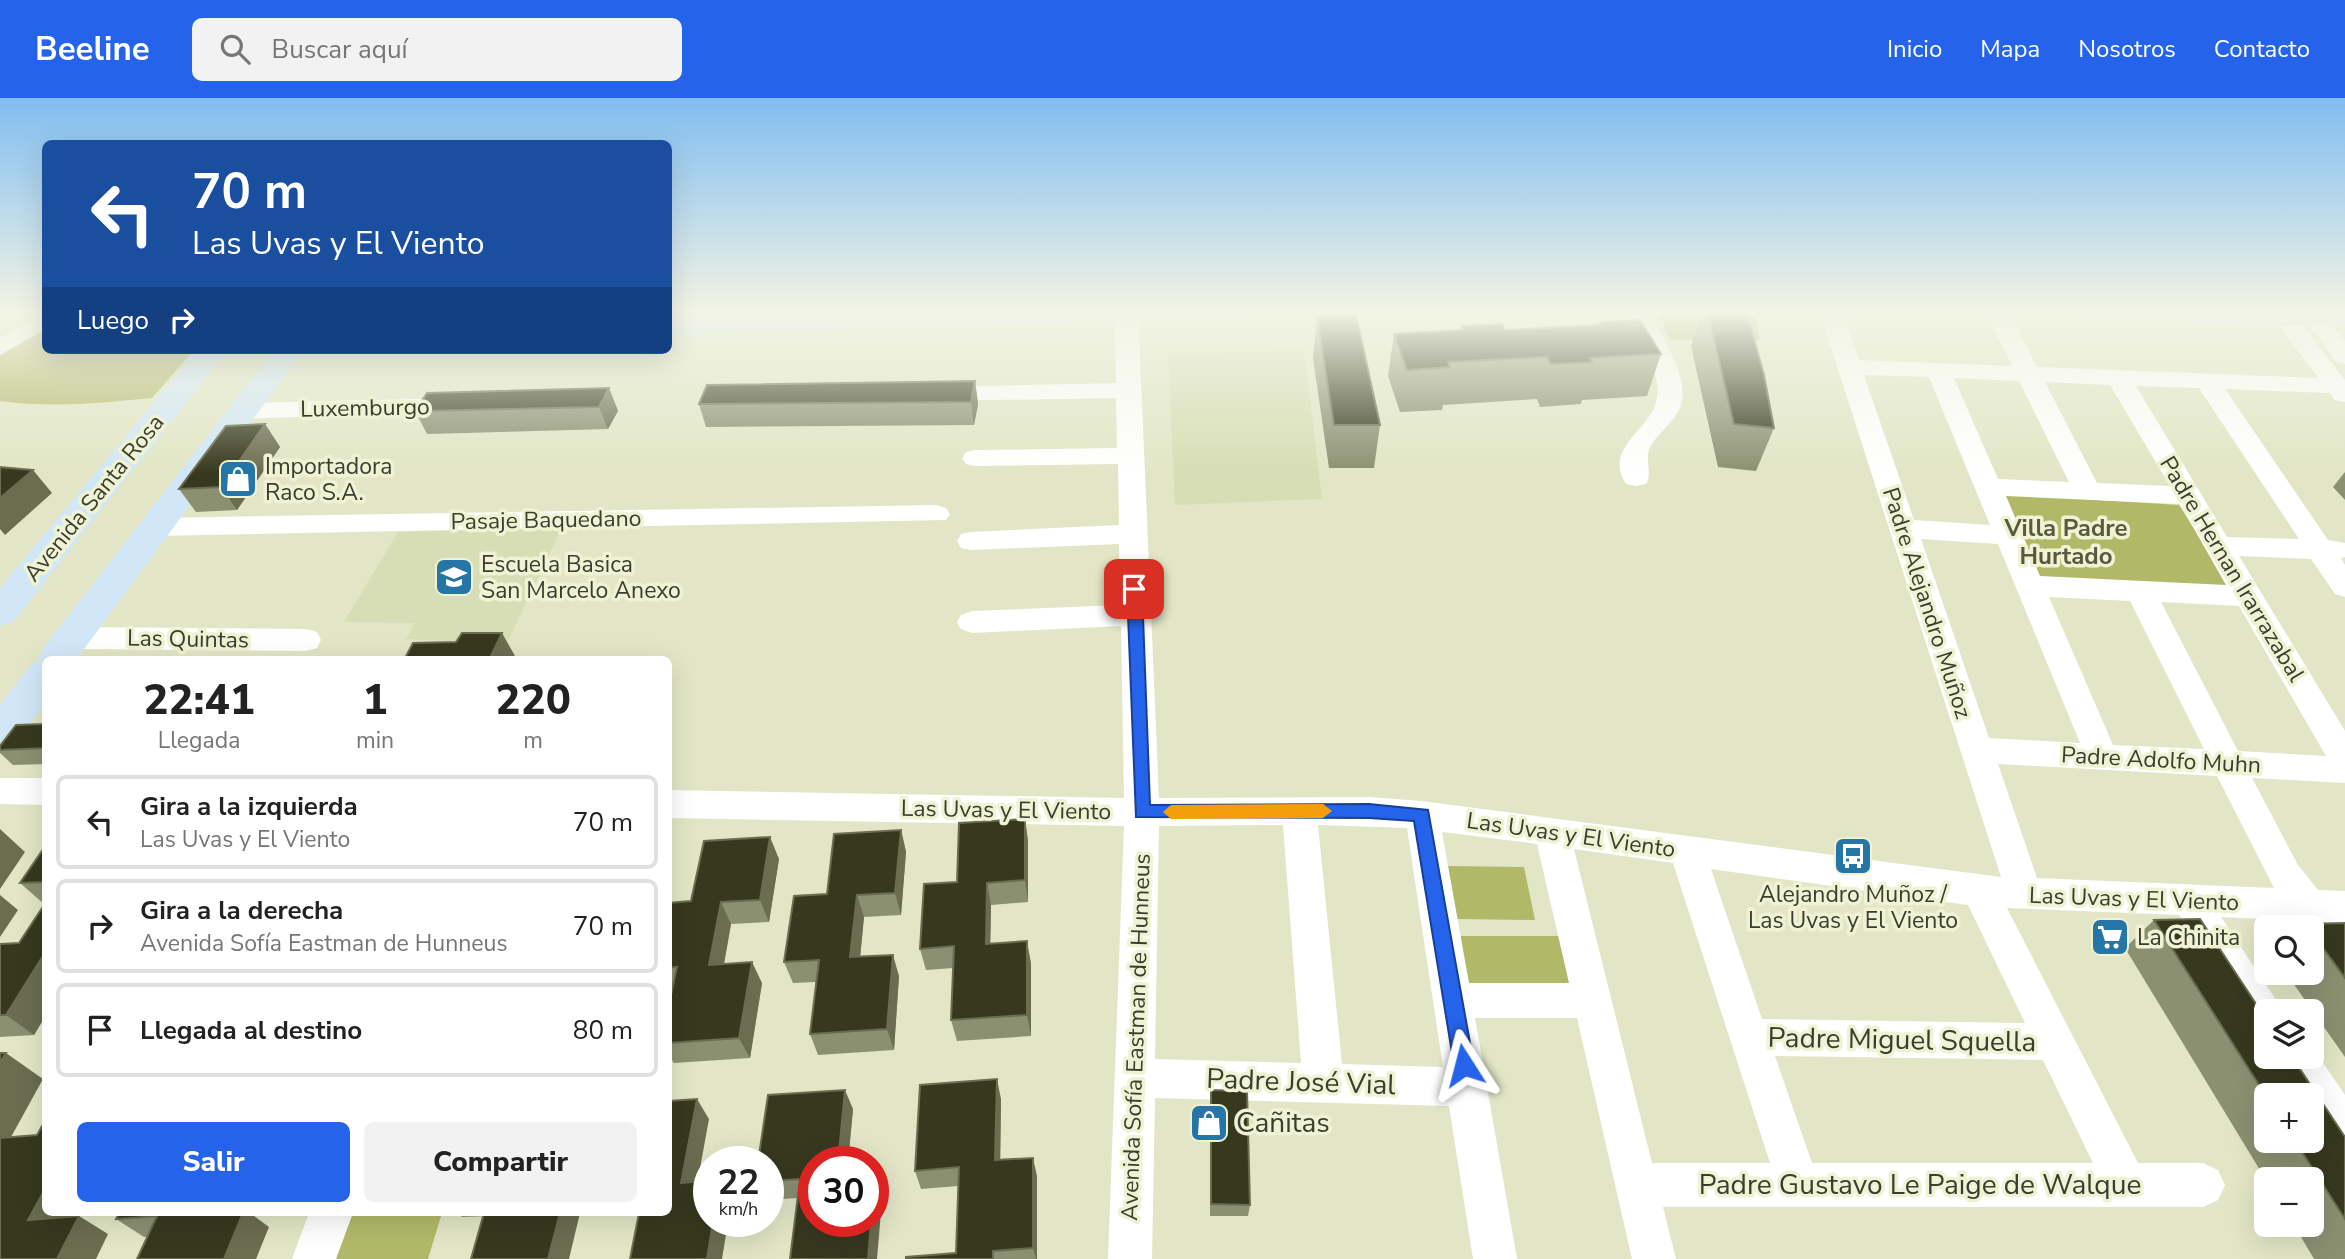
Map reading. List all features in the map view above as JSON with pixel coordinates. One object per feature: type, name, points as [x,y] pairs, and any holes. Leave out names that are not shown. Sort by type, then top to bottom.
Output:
[{"type":"main road","name":"Avenida Santa Rosa","points":[[0,613],[202,364]]},
{"type":"main road","points":[[63,649],[278,364]]},
{"type":"main road","points":[[0,734],[42,678]]},
{"type":"street","name":"Avenida Sofía Eastman de Hunneus","points":[[1127,364],[1142,812],[1130,1259]]},
{"type":"street","points":[[1636,478],[1633,462],[1635,449],[1664,413],[1671,389],[1660,364]]},
{"type":"street","points":[[2023,364],[2087,491]]},
{"type":"street","points":[[2320,364],[2341,391]]},
{"type":"street","points":[[1849,367],[2207,381],[2341,391]]},
{"type":"street","name":"Padre Alejandro Muñoz","points":[[1849,367],[2025,895]]},
{"type":"street","points":[[1939,371],[2102,757]]},
{"type":"street","name":"Padre Hernan Irarrazabal","points":[[2119,378],[2345,760]]},
{"type":"street","points":[[2207,381],[2333,550],[2345,587]]},
{"type":"street","points":[[908,395],[1128,390]]},
{"type":"street","name":"Luxemburgo","points":[[242,411],[492,406]]},
{"type":"street","points":[[975,458],[1130,456]]},
{"type":"street","points":[[1988,486],[2189,496]]},
{"type":"street","name":"Pasaje Baquedano","points":[[155,527],[936,514]]},
{"type":"street","points":[[1903,529],[2009,535]]},
{"type":"street","points":[[971,541],[1133,534]]},
{"type":"street","points":[[2219,547],[2333,550]]},
{"type":"street","points":[[2031,586],[2248,596]]},
{"type":"street","points":[[2140,591],[2285,876],[2328,907],[2345,951]]},
{"type":"street","points":[[972,622],[1135,615]]},
{"type":"street","name":"Las Quintas","points":[[63,649],[306,640]]},
{"type":"street","name":"Padre Adolfo Muhn","points":[[1976,750],[2345,769]]},
{"type":"street","points":[[0,792],[42,792]]},
{"type":"street","name":"Las Uvas y El Viento","points":[[672,804],[1142,812],[1298,811],[1422,815],[1980,891],[2328,907]]},
{"type":"street","points":[[1298,811],[1323,1083]]},
{"type":"street","points":[[1422,815],[1495,1259]]},
{"type":"street","points":[[1552,832],[1654,1259]]},
{"type":"street","points":[[1687,851],[1798,1185]]},
{"type":"street","points":[[1980,891],[2126,1185]]},
{"type":"street","points":[[2190,902],[2255,999]]},
{"type":"street","points":[[1453,1000],[1592,1001]]},
{"type":"street","name":"Padre Miguel Squella","points":[[1749,1037],[2055,1042]]},
{"type":"street","points":[[2303,1069],[2345,1131]]},
{"type":"street","name":"Padre José Vial","points":[[1134,1078],[1467,1087]]},
{"type":"street","name":"Padre Gustavo Le Paige de Walque","points":[[1636,1185],[2203,1185]]},
{"type":"street","points":[[314,1259],[330,1216]]},
{"type":"shaded area","points":[[1168,364],[1306,364],[1322,499],[1175,505]]},
{"type":"shaded area","name":"Escuela Basica San Marcelo Anexo","points":[[561,529],[507,643],[406,639],[415,623],[344,622],[398,532]]},
{"type":"green space","points":[[0,364],[182,364],[152,398],[57,404],[0,401]]},
{"type":"green space","points":[[1997,494],[2179,505],[2232,589],[2038,581]]},
{"type":"green space","points":[[1447,866],[1524,867],[1535,920],[1455,919]]},
{"type":"green space","points":[[1458,936],[1562,936],[1576,995],[1468,994]]},
{"type":"green space","points":[[342,1216],[441,1216],[428,1259],[326,1259]]},
{"type":"building","points":[[1325,364],[1367,364],[1380,425],[1334,425]]},
{"type":"building","points":[[1405,364],[1449,364],[1450,367],[1407,370]]},
{"type":"building","points":[[1720,364],[1761,364],[1774,428],[1734,424]]},
{"type":"building","points":[[975,381],[971,402],[699,404],[707,385]]},
{"type":"building","points":[[609,388],[599,407],[415,411],[427,393]]},
{"type":"building","points":[[265,424],[221,487],[179,489],[226,426]]},
{"type":"building","points":[[0,467],[33,470],[0,498]]},
{"type":"building","points":[[462,633],[502,633],[491,656],[406,656],[413,643],[456,642]]},
{"type":"building","points":[[42,724],[42,748],[0,750],[0,746],[16,725]]},
{"type":"building","points":[[1025,819],[1025,880],[987,883],[986,944],[1027,941],[1027,1015],[951,1020],[954,946],[920,949],[924,884],[957,882],[959,823]]},
{"type":"building","points":[[901,830],[895,893],[857,895],[850,957],[893,955],[887,1029],[810,1034],[819,960],[784,962],[794,896],[827,894],[834,834]]},
{"type":"building","points":[[770,837],[760,900],[721,902],[709,965],[752,962],[739,1038],[672,1043],[672,990],[677,967],[672,968],[672,903],[691,901],[704,841]]},
{"type":"building","points":[[42,851],[42,882],[20,883]]},
{"type":"building","points":[[42,908],[42,957],[6,1015],[0,1015],[0,944],[19,943]]},
{"type":"building","points":[[2200,919],[2254,1001],[2254,1069],[2300,1069],[2309,1083],[2258,1083],[2154,920]]},
{"type":"building","points":[[2345,923],[2345,978],[2324,949],[2324,924]]},
{"type":"building","points":[[997,1079],[995,1160],[1033,1158],[1033,1248],[993,1251],[993,1259],[906,1259],[956,1253],[959,1167],[915,1171],[920,1085]]},
{"type":"building","points":[[845,1090],[840,1146],[798,1146],[798,1179],[784,1180],[784,1146],[760,1146],[768,1095]]},
{"type":"building","points":[[1211,1090],[1247,1091],[1250,1205],[1211,1204]]},
{"type":"building","points":[[697,1099],[681,1183],[693,1182],[693,1237],[711,1237],[707,1259],[630,1259],[638,1216],[672,1216],[672,1101]]},
{"type":"building","points":[[2324,1105],[2345,1137],[2345,1219],[2324,1186],[2324,1167],[2312,1167],[2303,1153],[2324,1153]]},
{"type":"building","points":[[42,1126],[42,1194],[28,1220],[79,1216],[57,1259],[0,1259],[0,1138],[37,1135]]},
{"type":"building","points":[[798,1195],[798,1237],[870,1237],[868,1259],[790,1259]]},
{"type":"building","points":[[118,1216],[157,1216],[116,1219]]},
{"type":"building","points":[[157,1216],[242,1216],[224,1259],[137,1259]]},
{"type":"building","points":[[483,1216],[559,1216],[548,1259],[471,1259]]},
{"type":"slow traffic","points":[[1171,812],[1323,811]]},
{"type":"place","name":"Importadora Raco S.A.","points":[[238,479]]},
{"type":"place","name":"Escuela Basica San Marcelo Anexo","points":[[454,577]]},
{"type":"place","name":"Alejandro Muñoz / Las Uvas y El Viento","points":[[1853,856]]},
{"type":"place","name":"La Chinita","points":[[2110,937]]},
{"type":"place","name":"Cañitas","points":[[1209,1123]]},
{"type":"district","name":"Villa Padre Hurtado","points":[[2066,542]]},
{"type":"route","points":[[1134,589],[1142,812],[1369,811],[1422,815],[1464,1065]]}]
